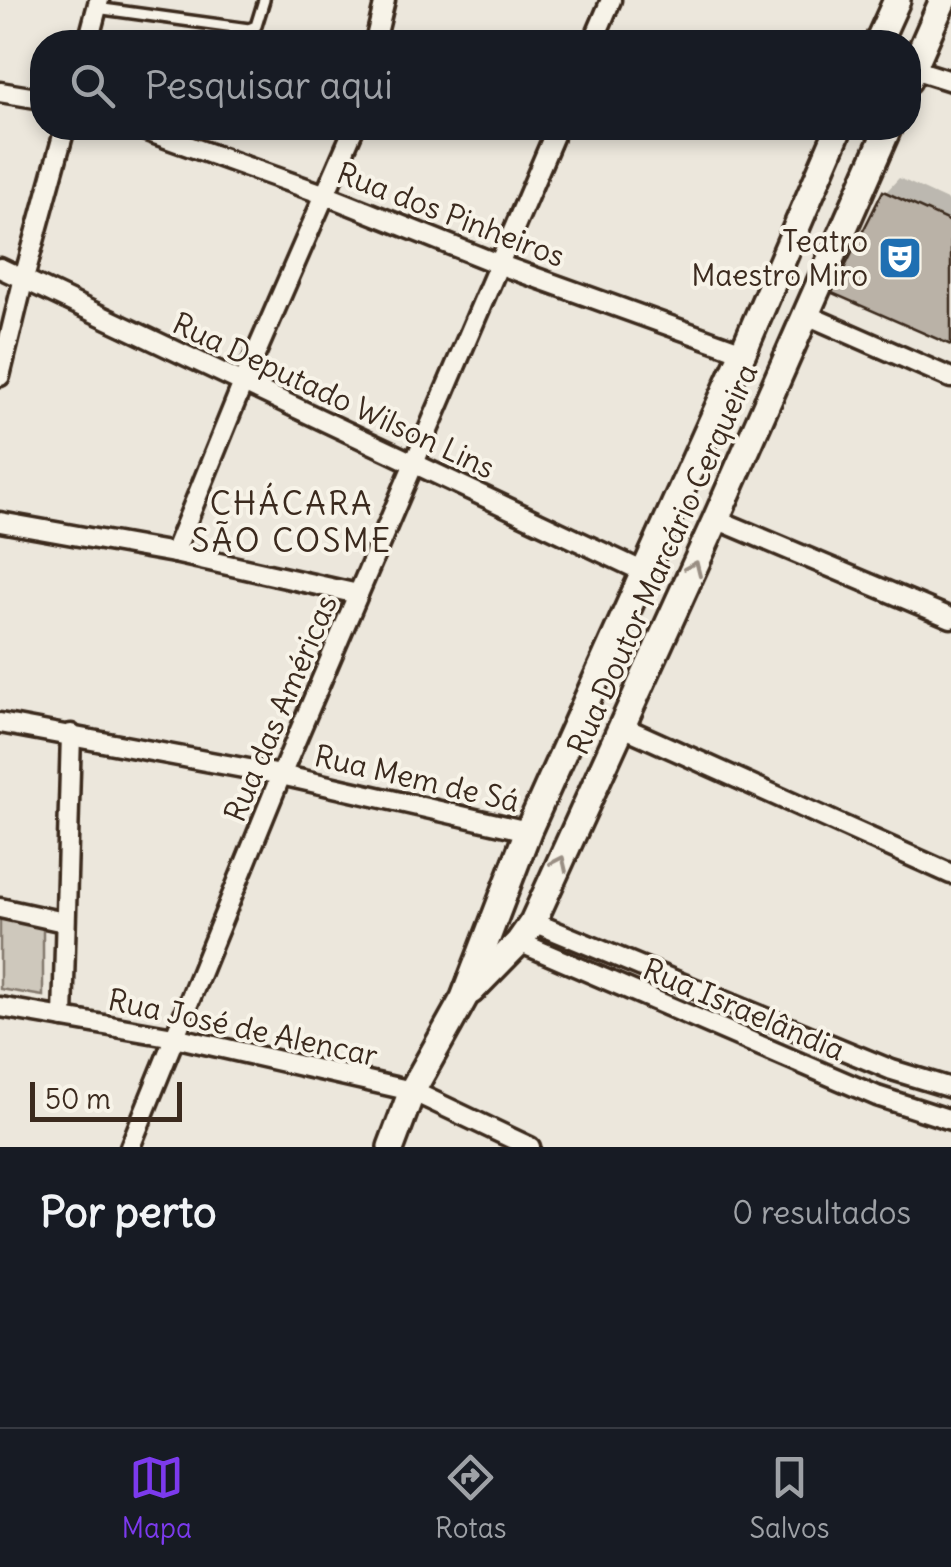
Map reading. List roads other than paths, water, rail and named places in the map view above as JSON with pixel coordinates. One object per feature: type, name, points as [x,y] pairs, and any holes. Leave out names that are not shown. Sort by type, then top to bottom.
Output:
[{"type":"street","points":[[378,30],[385,0]]},
{"type":"street","points":[[598,30],[611,0]]},
{"type":"street","points":[[883,30],[897,0]]},
{"type":"street","points":[[921,52],[943,0]]},
{"type":"street","points":[[91,30],[97,4]]},
{"type":"street","points":[[921,76],[951,81]]},
{"type":"street","points":[[0,92],[30,97]]},
{"type":"street","points":[[0,376],[63,140]]},
{"type":"street","name":"Rua dos Pinheiros","points":[[172,140],[743,352]]},
{"type":"street","points":[[174,554],[243,382],[348,140]]},
{"type":"street","name":"Rua das Américas","points":[[130,1147],[282,775],[552,140]]},
{"type":"street","name":"Rua Doutor Marcário Cerqueira","points":[[391,1147],[412,1091],[464,998],[528,832],[743,352],[832,140]]},
{"type":"street","name":"Rua Doutor Marcário Cerqueira","points":[[464,998],[526,932],[623,727],[883,140]]},
{"type":"street","points":[[826,156],[843,150],[854,152],[864,158],[868,173]]},
{"type":"street","name":"Rua Deputado Wilson Lins","points":[[0,268],[644,572]]},
{"type":"street","points":[[807,315],[951,378]]},
{"type":"street","points":[[716,519],[951,618]]},
{"type":"street","points":[[0,522],[358,594]]},
{"type":"street","name":"Rua Mem de Sá","points":[[0,722],[282,775],[528,832]]},
{"type":"street","points":[[623,727],[951,874]]},
{"type":"street","points":[[62,1018],[70,734]]},
{"type":"street","points":[[0,908],[64,922]]},
{"type":"street","points":[[526,932],[951,1088]]},
{"type":"street","name":"Rua Israelândia","points":[[526,932],[859,1089],[951,1120]]},
{"type":"street","name":"Rua José de Alencar","points":[[0,1007],[174,1037],[412,1091],[530,1147]]},
{"type":"lane","points":[[97,4],[249,28],[258,23],[264,0]]},
{"type":"place","name":"Teatro Maestro Miro","points":[[900,258]]},
{"type":"district","name":"CHÁCARA SÃO COSME","points":[[292,522]]}]
